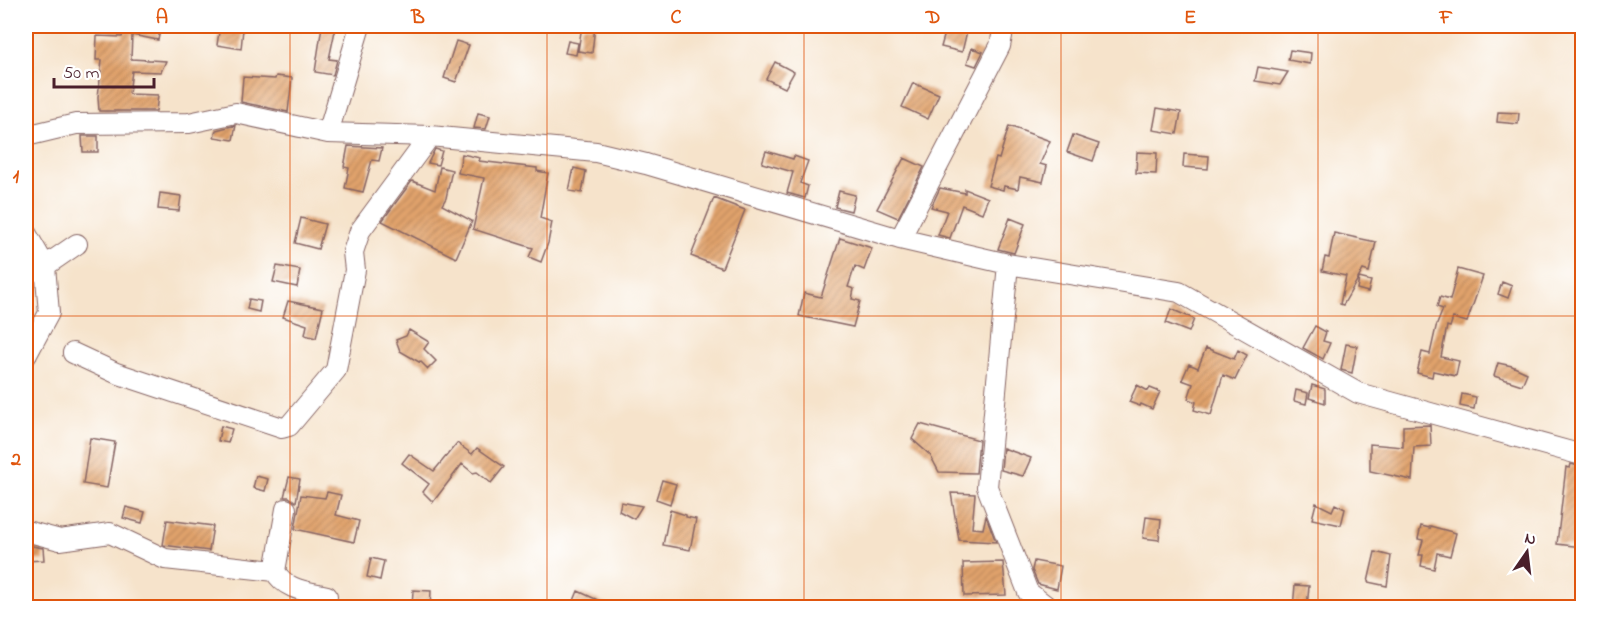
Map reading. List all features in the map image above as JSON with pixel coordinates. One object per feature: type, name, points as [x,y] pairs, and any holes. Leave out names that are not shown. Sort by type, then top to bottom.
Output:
[{"type":"street","points":[[328,133],[360,26]]},
{"type":"street","points":[[900,239],[1000,46],[1004,26]]},
{"type":"street","points":[[26,136],[76,124],[189,123],[236,114],[328,133],[430,136],[596,152],[646,164],[900,239],[1008,264],[1179,292],[1358,393],[1582,455]]},
{"type":"street","points":[[73,353],[116,373],[282,428],[289,426],[336,370],[355,270],[353,252],[360,231],[430,136]]},
{"type":"street","points":[[26,233],[45,266],[49,313],[26,356]]},
{"type":"street","points":[[26,274],[45,266],[77,244]]},
{"type":"street","points":[[1008,264],[987,487],[1028,592],[1049,608]]},
{"type":"street","points":[[286,509],[275,570],[279,579],[286,585],[327,596]]},
{"type":"street","points":[[26,531],[60,540],[110,533],[165,559],[275,570]]},
{"type":"building","points":[[108,26],[161,26],[158,40],[132,35],[131,59],[166,61],[161,72],[132,71],[129,94],[158,95],[156,111],[99,111],[98,97],[102,60],[96,60],[97,36],[122,37],[123,34],[108,31]]},
{"type":"building","points":[[220,26],[243,29],[241,49],[217,45]]},
{"type":"building","points":[[322,26],[336,26],[329,59],[337,60],[333,75],[315,72]]},
{"type":"building","points":[[582,26],[595,26],[592,53],[578,51]]},
{"type":"building","points":[[947,26],[968,27],[962,52],[941,47]]},
{"type":"building","points":[[456,41],[469,45],[456,82],[444,78]]},
{"type":"building","points":[[568,41],[578,43],[576,55],[565,53]]},
{"type":"building","points":[[972,48],[983,52],[976,66],[967,63]]},
{"type":"building","points":[[1290,50],[1311,53],[1310,64],[1288,60]]},
{"type":"building","points":[[775,62],[794,72],[785,88],[766,79]]},
{"type":"building","points":[[1258,67],[1288,72],[1280,85],[1255,81]]},
{"type":"building","points":[[276,76],[292,78],[288,112],[241,102],[243,77],[275,79]]},
{"type":"building","points":[[913,83],[939,94],[928,119],[902,107]]},
{"type":"building","points":[[1157,108],[1181,112],[1177,134],[1153,130]]},
{"type":"building","points":[[1498,112],[1519,113],[1518,124],[1497,122]]},
{"type":"building","points":[[478,113],[490,116],[486,129],[474,128]]},
{"type":"building","points":[[236,125],[233,140],[214,137],[216,130]]},
{"type":"building","points":[[1009,126],[1050,141],[1040,164],[1047,166],[1043,182],[1020,177],[1018,189],[1004,186],[1003,190],[988,186]]},
{"type":"building","points":[[1073,135],[1099,144],[1093,161],[1067,152]]},
{"type":"building","points":[[82,136],[98,136],[98,152],[83,152]]},
{"type":"building","points":[[348,146],[382,148],[379,161],[372,160],[363,192],[345,188],[349,168],[344,167]]},
{"type":"building","points":[[435,149],[442,151],[438,165],[428,163]]},
{"type":"building","points":[[766,151],[808,161],[800,183],[808,186],[805,198],[787,193],[793,172],[762,163]]},
{"type":"building","points":[[1137,152],[1157,153],[1156,174],[1136,173]]},
{"type":"building","points":[[462,154],[480,158],[479,161],[537,168],[537,171],[548,173],[540,218],[552,222],[541,262],[529,257],[533,248],[473,229],[484,178],[458,173]]},
{"type":"building","points":[[1184,154],[1209,156],[1208,169],[1183,167]]},
{"type":"building","points":[[904,158],[924,167],[898,218],[877,209]]},
{"type":"building","points":[[440,167],[452,170],[446,198],[442,205],[472,221],[456,258],[382,221],[412,181],[435,190]]},
{"type":"building","points":[[574,168],[586,171],[582,193],[569,191]]},
{"type":"building","points":[[940,188],[965,193],[965,189],[988,198],[982,213],[962,205],[950,238],[938,235],[947,211],[931,207]]},
{"type":"building","points":[[839,191],[855,195],[851,211],[835,207]]},
{"type":"building","points":[[160,193],[181,196],[179,211],[158,209]]},
{"type":"building","points":[[714,198],[745,210],[722,268],[691,256]]},
{"type":"building","points":[[301,218],[325,224],[318,249],[295,243]]},
{"type":"building","points":[[1010,218],[1025,224],[1014,253],[998,249]]},
{"type":"building","points":[[1334,233],[1376,242],[1369,272],[1363,270],[1343,305],[1340,304],[1346,276],[1322,271],[1325,257],[1329,258]]},
{"type":"building","points":[[840,238],[872,248],[864,270],[855,266],[848,287],[854,289],[852,299],[860,301],[853,327],[799,316],[804,293],[821,297]]},
{"type":"building","points":[[277,266],[300,270],[297,287],[273,282]]},
{"type":"building","points":[[1458,269],[1483,276],[1467,322],[1453,318],[1450,327],[1447,326],[1441,357],[1459,361],[1456,376],[1433,371],[1432,377],[1417,373],[1422,352],[1430,354],[1443,309],[1437,307],[1440,297],[1450,300]]},
{"type":"building","points":[[1359,278],[1371,281],[1368,292],[1357,289]]},
{"type":"building","points":[[1502,282],[1512,286],[1508,298],[1498,294]]},
{"type":"building","points":[[249,299],[261,301],[259,312],[247,309]]},
{"type":"building","points":[[288,301],[323,308],[316,338],[305,335],[307,325],[283,317]]},
{"type":"building","points":[[1171,309],[1194,319],[1189,332],[1166,323]]},
{"type":"building","points":[[1315,326],[1326,332],[1323,341],[1330,343],[1323,359],[1303,348]]},
{"type":"building","points":[[409,330],[429,342],[424,349],[436,361],[428,369],[420,361],[400,351],[396,340],[406,336]]},
{"type":"building","points":[[1346,344],[1357,346],[1352,373],[1341,370]]},
{"type":"building","points":[[1206,348],[1234,359],[1238,350],[1247,355],[1235,380],[1223,375],[1211,415],[1194,410],[1196,402],[1188,399],[1193,384],[1182,380],[1189,364],[1198,368]]},
{"type":"building","points":[[1498,363],[1527,373],[1522,385],[1494,376]]},
{"type":"building","points":[[1137,385],[1148,391],[1150,388],[1160,392],[1152,409],[1129,402]]},
{"type":"building","points":[[1312,385],[1325,389],[1325,403],[1309,398]]},
{"type":"building","points":[[1296,390],[1308,393],[1306,404],[1294,401]]},
{"type":"building","points":[[1462,394],[1476,397],[1474,409],[1460,406]]},
{"type":"building","points":[[920,424],[979,440],[976,473],[939,472],[930,455],[912,439]]},
{"type":"building","points":[[1430,425],[1431,446],[1414,447],[1412,480],[1370,471],[1370,444],[1403,447],[1403,426]]},
{"type":"building","points":[[221,426],[232,429],[228,443],[218,441]]},
{"type":"building","points":[[90,438],[115,442],[107,488],[83,484]]},
{"type":"building","points":[[457,443],[472,454],[477,448],[504,467],[491,483],[462,464],[433,502],[423,492],[429,484],[402,463],[409,454],[434,471]]},
{"type":"building","points":[[1003,448],[1031,458],[1023,476],[1001,470]]},
{"type":"building","points":[[1571,464],[1582,467],[1582,547],[1557,544],[1566,467],[1570,468]]},
{"type":"building","points":[[256,476],[268,479],[265,491],[253,488]]},
{"type":"building","points":[[289,477],[300,479],[296,502],[289,497],[284,497]]},
{"type":"building","points":[[662,480],[676,484],[670,504],[656,499]]},
{"type":"building","points":[[327,492],[341,495],[336,515],[359,521],[354,542],[295,529],[301,495],[325,498]]},
{"type":"building","points":[[951,493],[975,494],[972,528],[983,529],[986,516],[996,542],[959,540]]},
{"type":"building","points":[[621,502],[642,506],[634,519],[619,511]]},
{"type":"building","points":[[1316,503],[1332,511],[1335,504],[1345,509],[1341,525],[1312,519]]},
{"type":"building","points":[[126,507],[145,512],[142,523],[123,518]]},
{"type":"building","points":[[670,510],[696,519],[690,550],[663,545]]},
{"type":"building","points":[[1146,517],[1161,519],[1159,540],[1143,538]]},
{"type":"building","points":[[167,520],[213,526],[209,551],[163,545]]},
{"type":"building","points":[[1421,526],[1456,533],[1450,556],[1437,553],[1434,569],[1421,566],[1423,555],[1419,555],[1423,540],[1418,539]]},
{"type":"building","points":[[26,545],[43,548],[44,560],[26,561]]},
{"type":"building","points":[[1375,552],[1391,556],[1387,586],[1368,582]]},
{"type":"building","points":[[371,558],[384,561],[380,580],[367,577]]},
{"type":"building","points":[[1034,561],[1061,566],[1057,589],[1038,584],[1032,570]]},
{"type":"building","points":[[1003,562],[1006,595],[964,596],[963,563]]},
{"type":"building","points":[[1295,585],[1309,586],[1307,608],[1293,608]]},
{"type":"building","points":[[413,590],[431,591],[430,608],[412,608]]},
{"type":"building","points":[[578,591],[615,608],[571,608]]}]
